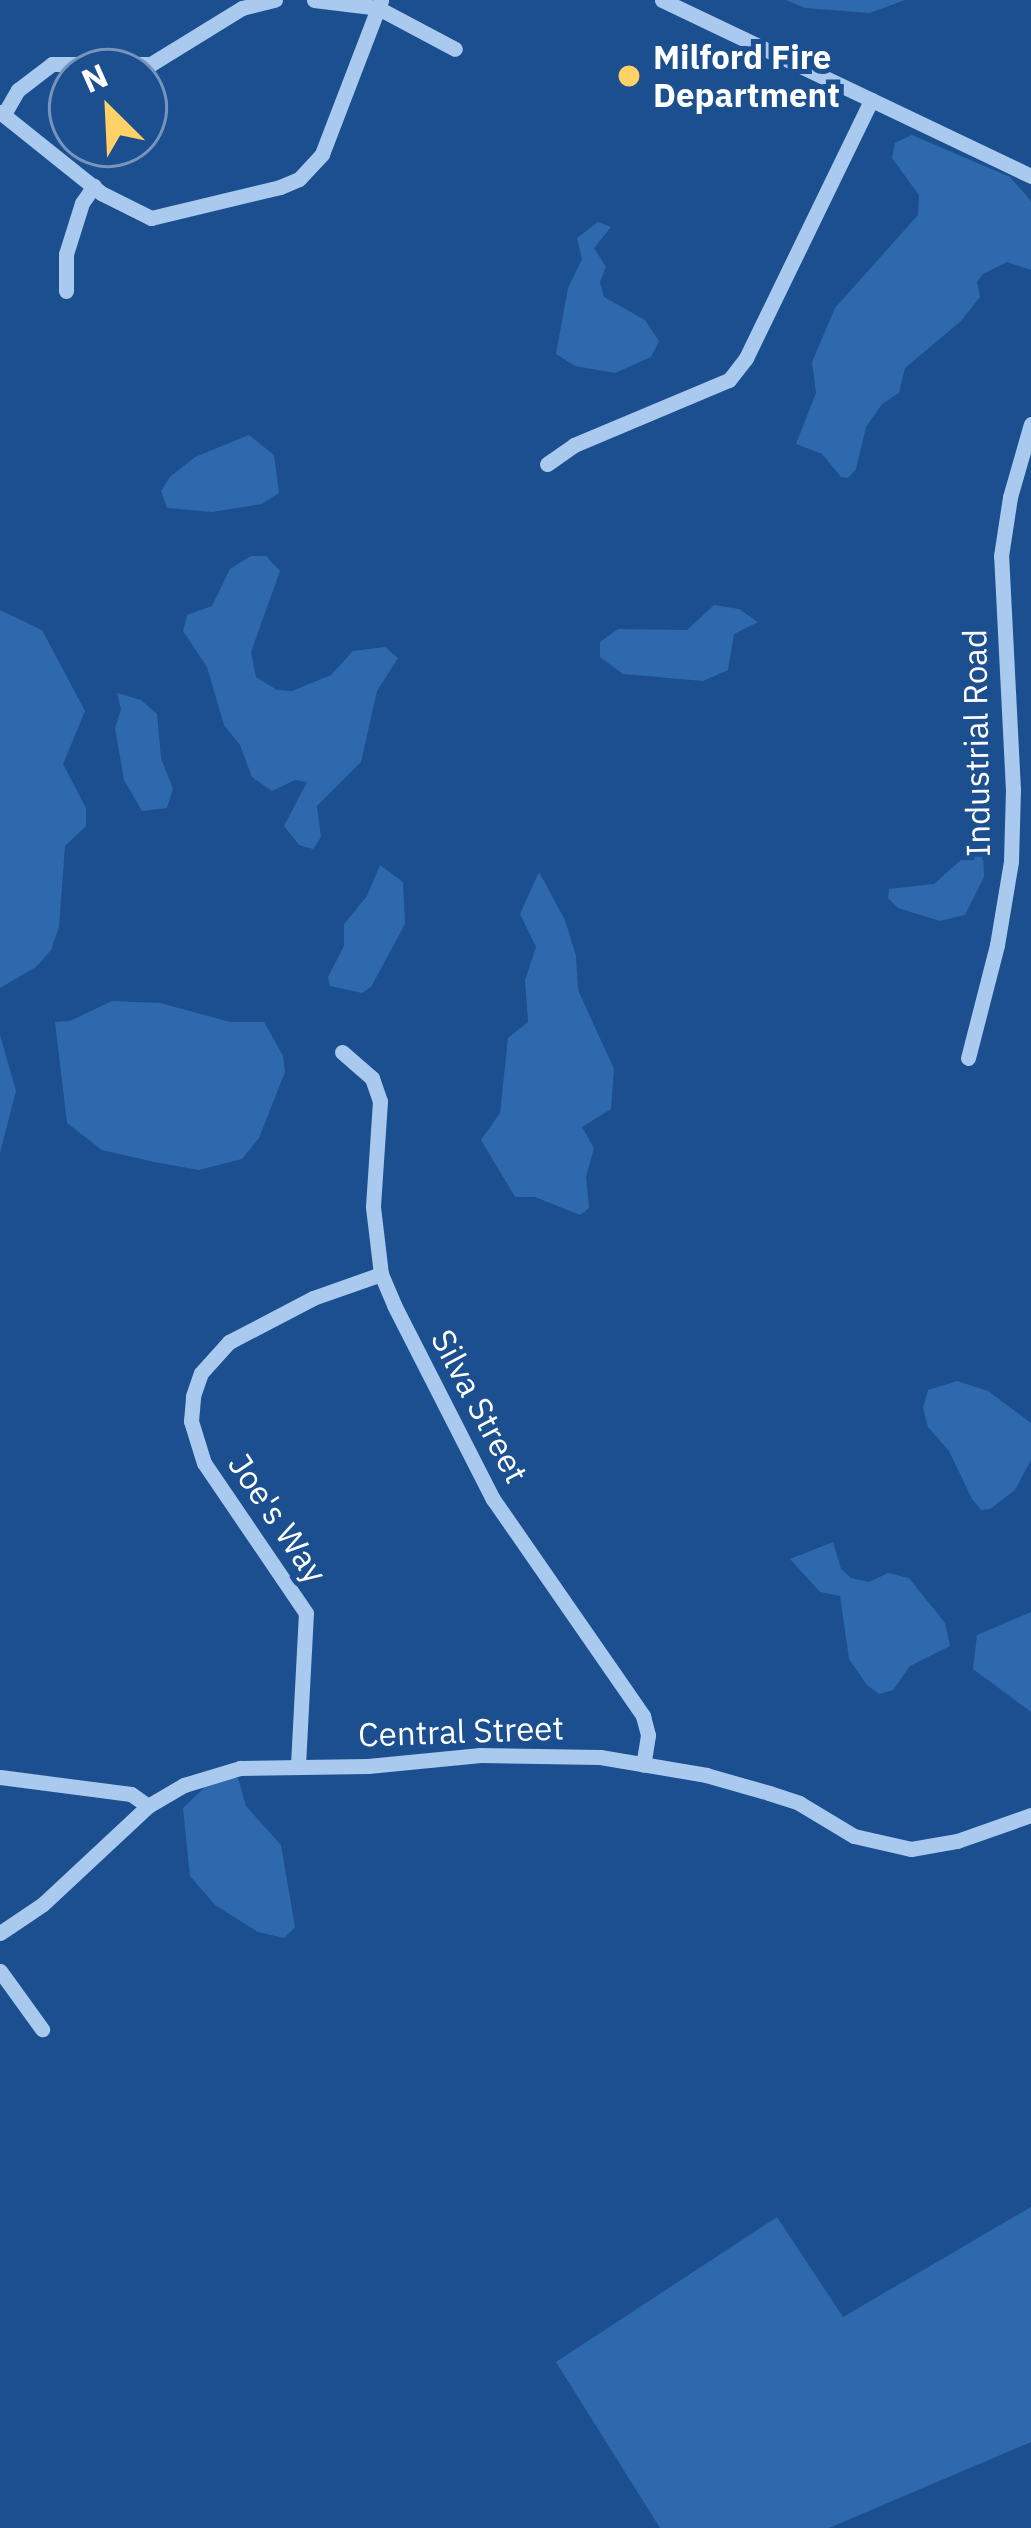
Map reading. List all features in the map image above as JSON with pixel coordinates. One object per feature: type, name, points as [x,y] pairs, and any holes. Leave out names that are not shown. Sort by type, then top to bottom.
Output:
[{"type":"street","points":[[275,0],[242,8],[151,64],[52,64],[18,90],[2,113],[94,186],[151,218],[224,204],[299,179],[330,138],[380,4]]},
{"type":"street","points":[[314,0],[380,4],[455,49]]},
{"type":"street","points":[[662,0],[1031,176]]},
{"type":"street","points":[[547,464],[574,445],[729,380],[746,358],[871,100]]},
{"type":"street","points":[[66,291],[70,240],[94,186]]},
{"type":"street","name":"Industrial Road","points":[[968,1058],[1011,861],[1013,790],[1001,556],[1010,497],[1031,424]]},
{"type":"street","name":"Silva Street","points":[[342,1052],[372,1078],[380,1101],[373,1207],[381,1274],[471,1462],[643,1716],[648,1735],[643,1765]]},
{"type":"street","name":"Joe's Way","points":[[298,1765],[306,1613],[291,1584],[204,1463],[191,1421],[193,1396],[200,1373],[229,1342],[314,1298],[381,1274]]},
{"type":"street","name":"Central Street","points":[[0,1933],[43,1904],[148,1806],[209,1776],[298,1765],[380,1765],[480,1755],[600,1757],[769,1793],[799,1803],[854,1836],[911,1849],[957,1841],[1031,1815]]},
{"type":"street","points":[[0,1777],[42,1787],[130,1795],[148,1806]]},
{"type":"street","points":[[0,1971],[42,2029]]},
{"type":"shaded area","points":[[786,0],[905,0],[870,13],[805,8]]},
{"type":"shaded area","points":[[912,135],[1010,177],[1031,201],[1031,270],[1007,262],[983,274],[977,282],[980,297],[961,321],[905,368],[899,393],[882,404],[866,427],[856,469],[848,478],[841,477],[822,454],[796,444],[816,393],[812,362],[835,308],[918,215],[919,195],[892,158],[895,143]]},
{"type":"shaded area","points":[[598,222],[611,227],[594,248],[606,267],[600,282],[604,297],[645,320],[659,341],[651,357],[615,373],[575,366],[556,354],[568,288],[582,259],[577,238]]},
{"type":"shaded area","points":[[249,435],[274,455],[279,493],[262,504],[212,512],[167,508],[161,491],[170,477],[195,457]]},
{"type":"shaded area","points":[[251,556],[266,556],[280,571],[251,652],[256,677],[277,690],[292,691],[331,675],[353,651],[385,647],[398,658],[377,691],[361,762],[317,806],[321,837],[313,849],[299,845],[284,826],[307,782],[295,780],[272,791],[252,777],[240,745],[224,725],[207,667],[183,631],[187,615],[212,606],[230,569]]},
{"type":"shaded area","points":[[714,605],[739,609],[758,622],[734,634],[728,670],[703,681],[623,674],[600,657],[600,642],[618,629],[687,630]]},
{"type":"shaded area","points":[[0,610],[42,630],[85,711],[63,764],[86,808],[86,826],[65,846],[59,927],[51,950],[36,967],[0,988]]},
{"type":"shaded area","points":[[117,693],[141,700],[157,714],[161,758],[173,789],[167,808],[142,811],[124,780],[115,728],[121,709]]},
{"type":"shaded area","points":[[972,850],[983,852],[984,877],[965,915],[940,921],[898,908],[888,898],[889,889],[934,884]]},
{"type":"shaded area","points":[[380,865],[403,882],[405,924],[371,987],[362,993],[330,986],[328,977],[344,946],[344,924],[367,896]]},
{"type":"shaded area","points":[[539,872],[565,920],[576,956],[578,990],[614,1069],[611,1109],[582,1127],[594,1148],[586,1177],[589,1208],[580,1215],[535,1197],[515,1197],[481,1140],[500,1113],[508,1038],[528,1022],[525,980],[536,947],[520,914]]},
{"type":"shaded area","points":[[112,1001],[160,1003],[230,1022],[264,1022],[283,1056],[285,1072],[259,1138],[242,1159],[199,1170],[154,1162],[102,1150],[67,1123],[55,1022],[70,1021]]},
{"type":"shaded area","points":[[0,1035],[16,1091],[0,1153]]},
{"type":"shaded area","points":[[957,1381],[988,1391],[1031,1423],[1031,1460],[1015,1490],[990,1509],[981,1510],[972,1499],[949,1451],[928,1427],[923,1408],[928,1390]]},
{"type":"shaded area","points":[[833,1542],[841,1569],[851,1578],[869,1582],[888,1573],[909,1578],[945,1623],[950,1646],[910,1666],[893,1690],[879,1694],[867,1685],[849,1659],[840,1596],[820,1592],[790,1559]]},
{"type":"shaded area","points":[[1031,1612],[1031,1712],[973,1669],[977,1635]]},
{"type":"shaded area","points":[[238,1778],[246,1806],[281,1845],[295,1927],[284,1938],[258,1932],[215,1905],[190,1876],[183,1808],[204,1788]]},
{"type":"shaded area","points":[[1031,2207],[1031,2442],[829,2528],[660,2528],[556,2362],[777,2217],[843,2317]]},
{"type":"place","name":"Milford Fire Department","points":[[629,76]]}]
